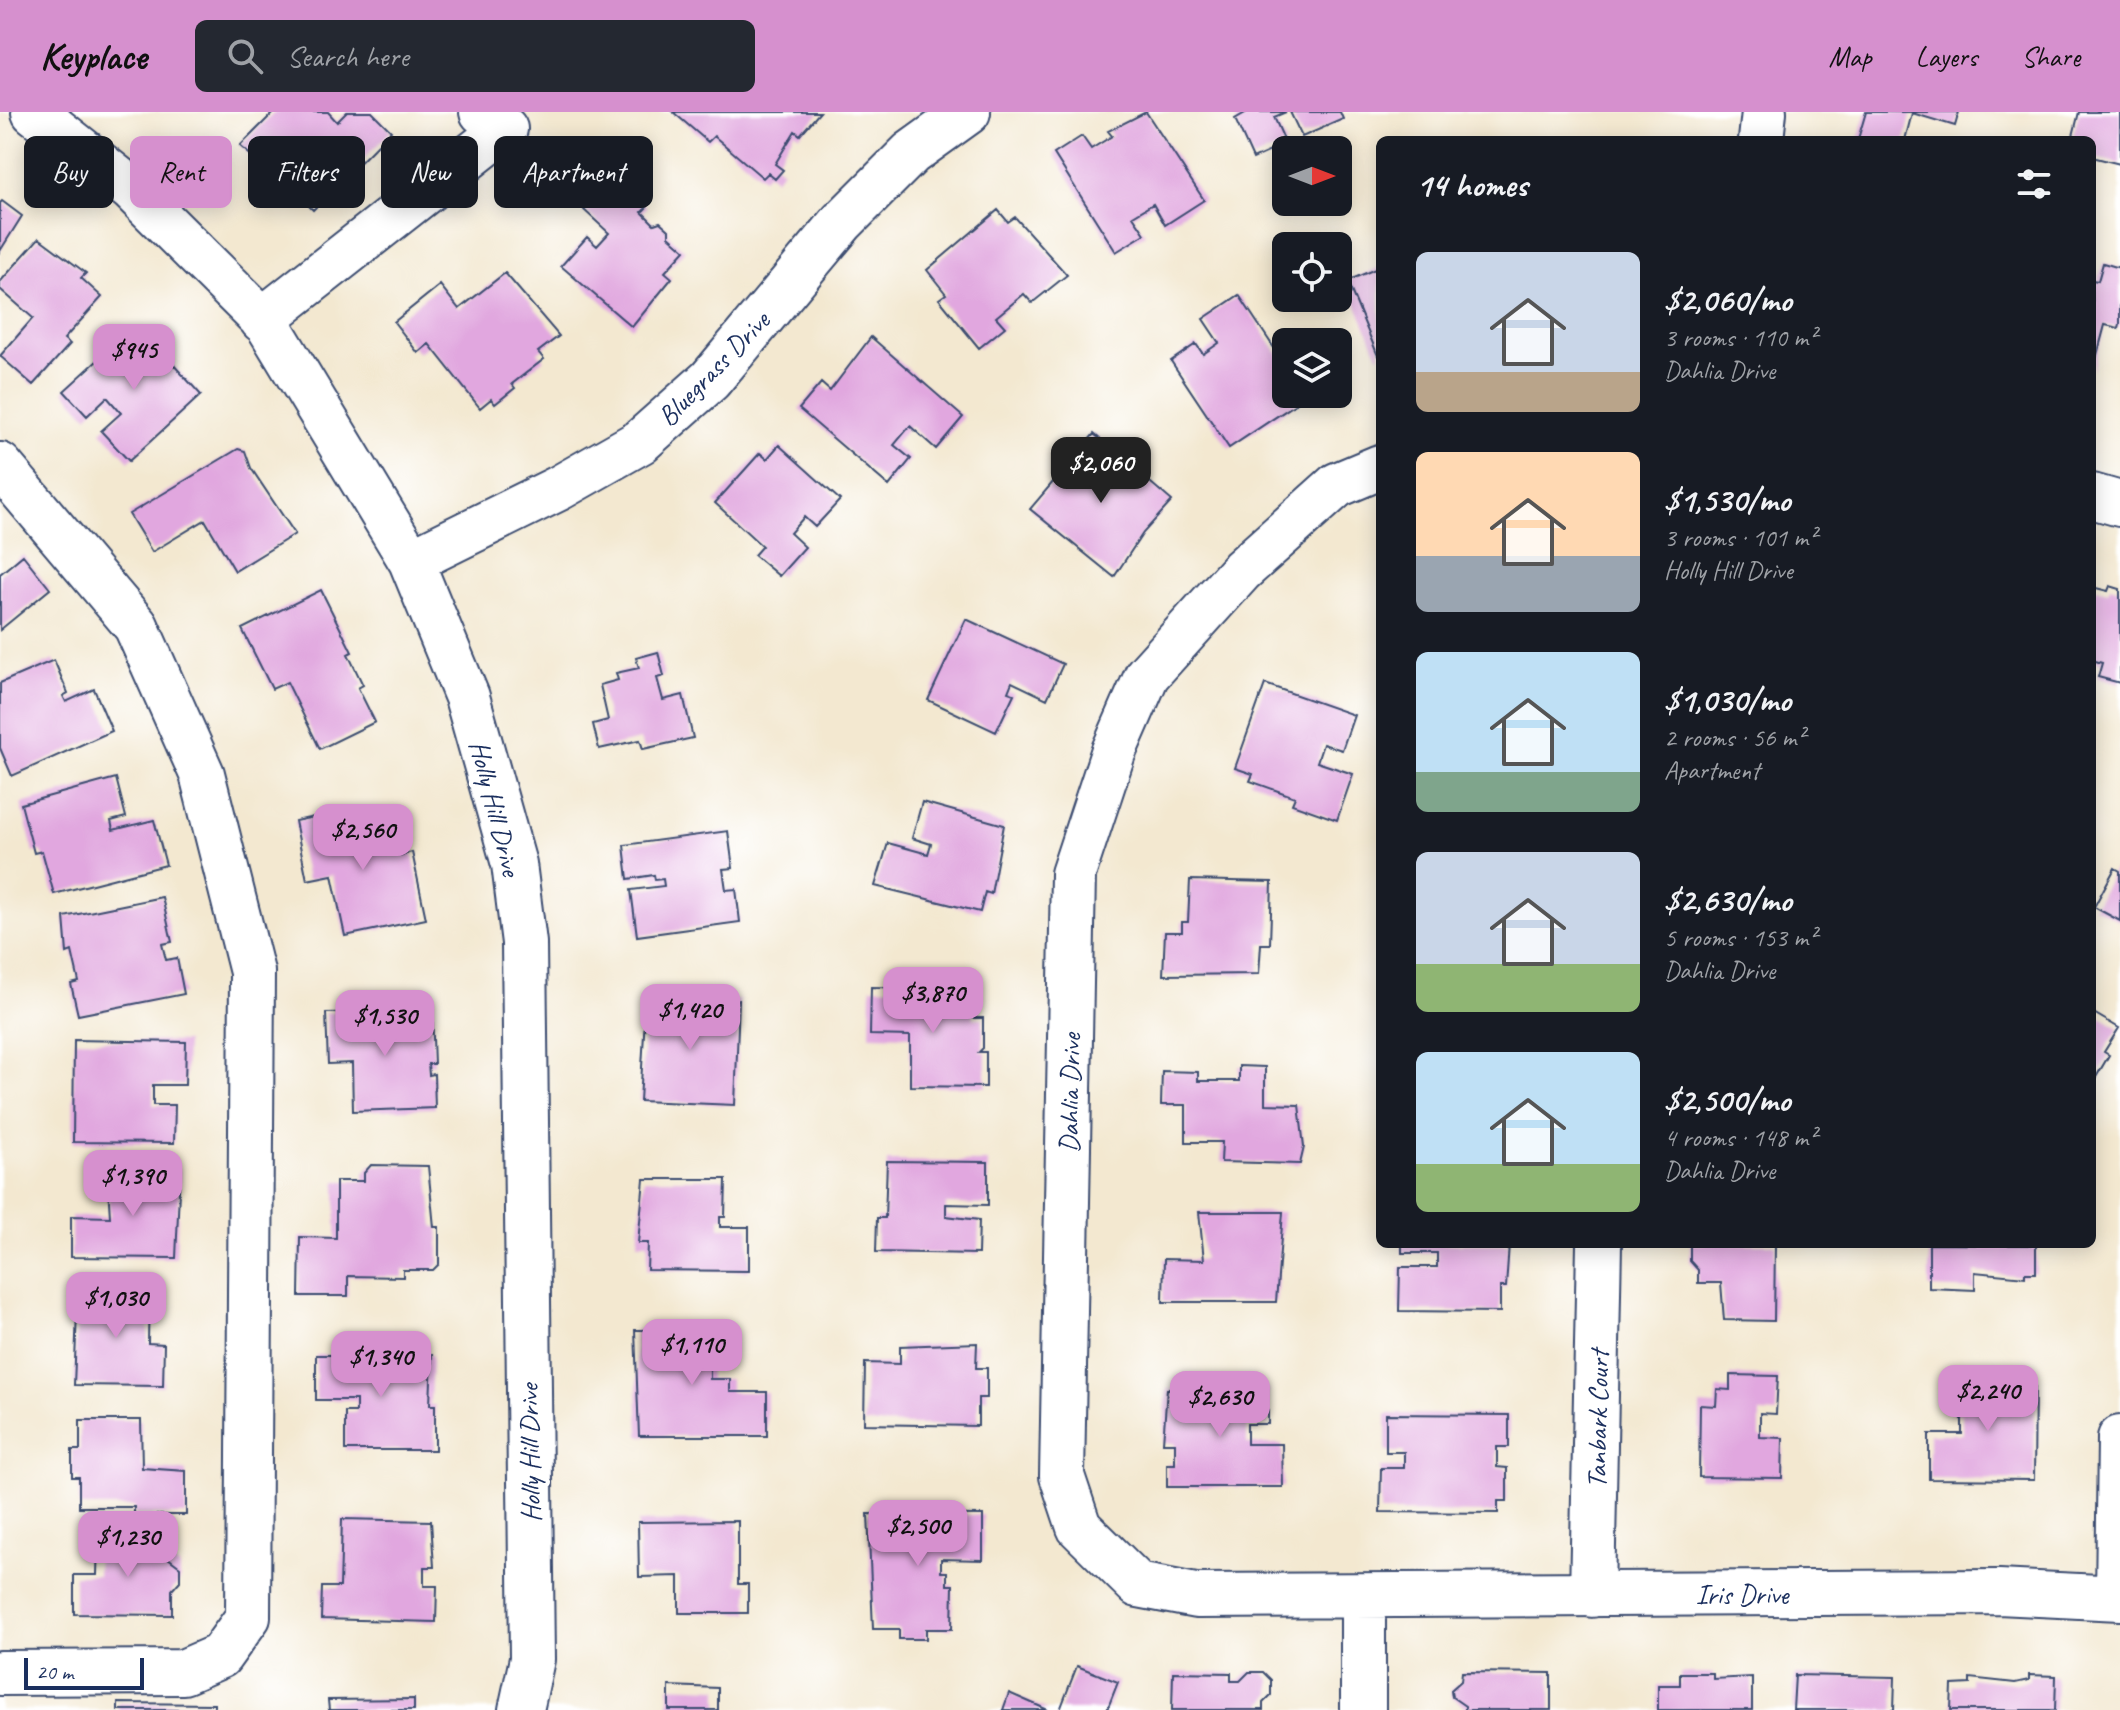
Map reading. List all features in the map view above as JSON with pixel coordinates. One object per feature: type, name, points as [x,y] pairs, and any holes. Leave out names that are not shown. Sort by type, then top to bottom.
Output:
[{"type":"street","name":"Holly Hill Drive","points":[[34,112],[131,189],[262,320],[411,561],[467,697],[514,864],[524,943],[532,1659],[521,1710]]},
{"type":"street","name":"Bluegrass Drive","points":[[411,561],[559,488],[640,442],[710,380],[872,193],[911,153],[968,112]]},
{"type":"street","points":[[1761,136],[1764,112]]},
{"type":"street","points":[[262,320],[504,118]]},
{"type":"street","points":[[0,465],[136,626],[202,774],[252,972],[248,1617],[220,1656],[183,1672],[0,1673]]},
{"type":"street","name":"Dahlia Drive","points":[[1363,1596],[1196,1596],[1138,1585],[1079,1527],[1062,1476],[1062,1460],[1073,874],[1113,753],[1147,675],[1242,570],[1337,485],[1376,469]]},
{"type":"street","points":[[2096,497],[2120,504]]},
{"type":"street","name":"Tanbark Court","points":[[1592,1595],[1599,1248]]},
{"type":"street","points":[[2119,1598],[2120,1438]]},
{"type":"street","name":"Iris Drive","points":[[1363,1596],[1999,1592],[2119,1598]]},
{"type":"street","points":[[1363,1596],[1363,1710]]},
{"type":"street","name":"Holly Hill Drive","points":[[532,1659],[547,1710]]},
{"type":"building","points":[[274,112],[328,112],[337,122],[347,112],[372,112],[391,131],[381,136],[381,141],[365,157],[365,136],[250,136]]},
{"type":"building","points":[[673,112],[820,112],[800,135],[795,131],[775,164],[783,170],[775,179],[768,173],[763,178],[714,136],[708,142]]},
{"type":"building","points":[[1146,112],[1204,200],[1165,225],[1153,204],[1133,216],[1145,234],[1116,252],[1054,154],[1082,136],[1091,149],[1112,136],[1108,131]]},
{"type":"building","points":[[1247,112],[1286,112],[1274,117],[1282,136],[1272,136],[1272,150],[1253,159],[1235,119]]},
{"type":"building","points":[[1290,112],[1340,112],[1343,119],[1302,136]]},
{"type":"building","points":[[1866,112],[1959,112],[1955,126],[1912,113],[1906,136],[1859,136]]},
{"type":"building","points":[[2079,112],[2120,112],[2120,164],[2096,158],[2096,136],[2073,136]]},
{"type":"building","points":[[248,138],[248,153],[240,146]]},
{"type":"building","points":[[2,201],[22,216],[0,251],[0,203]]},
{"type":"building","points":[[646,208],[642,212],[654,224],[660,222],[669,230],[669,236],[685,250],[665,272],[672,278],[632,327],[561,266],[587,237],[597,246],[609,233],[584,210]]},
{"type":"building","points":[[998,210],[1008,222],[1015,217],[1067,275],[1032,303],[1024,294],[996,317],[1005,327],[979,348],[939,299],[946,294],[927,270]]},
{"type":"building","points":[[39,238],[86,273],[81,278],[102,297],[64,339],[70,344],[33,385],[0,356],[33,318],[0,289],[0,282]]},
{"type":"building","points":[[2103,263],[2120,268],[2119,328],[2105,325],[2096,359],[2096,281]]},
{"type":"building","points":[[1376,269],[1376,351],[1352,293],[1352,279]]},
{"type":"building","points":[[505,273],[559,336],[538,352],[544,359],[512,384],[515,388],[495,404],[491,399],[480,408],[429,344],[418,353],[394,322],[440,285],[459,309]]},
{"type":"building","points":[[1239,295],[1272,345],[1272,408],[1289,408],[1229,448],[1171,361],[1196,344],[1203,354],[1219,343],[1203,319]]},
{"type":"building","points":[[133,328],[146,330],[154,339],[154,350],[159,356],[162,352],[201,395],[129,461],[101,431],[121,413],[107,397],[87,416],[64,391]]},
{"type":"building","points":[[871,337],[963,417],[936,449],[910,426],[894,445],[911,459],[889,486],[799,409],[821,383],[830,391]]},
{"type":"building","points":[[1094,434],[1172,501],[1143,533],[1114,577],[1030,509]]},
{"type":"building","points":[[779,445],[840,500],[815,527],[804,517],[790,533],[805,547],[779,576],[754,555],[762,546],[715,503],[760,453],[767,459]]},
{"type":"building","points":[[238,449],[245,451],[251,468],[295,534],[235,571],[205,520],[152,552],[129,514]]},
{"type":"building","points":[[23,555],[50,589],[0,630],[0,574]]},
{"type":"building","points":[[2110,586],[2120,589],[2120,683],[2098,677],[2102,663],[2096,661],[2096,588],[2108,591]]},
{"type":"building","points":[[321,590],[352,652],[348,654],[363,685],[358,688],[375,722],[320,749],[287,682],[272,689],[242,629]]},
{"type":"building","points":[[966,619],[1063,664],[1047,699],[1012,682],[1008,692],[1014,694],[996,732],[928,700]]},
{"type":"building","points":[[658,652],[664,676],[657,678],[663,700],[683,695],[693,738],[643,749],[640,740],[599,749],[593,724],[608,720],[600,685],[618,680],[616,673],[639,668],[636,658]]},
{"type":"building","points":[[54,660],[68,693],[63,696],[66,702],[94,689],[112,731],[12,776],[0,748],[0,683]]},
{"type":"building","points":[[1265,684],[1354,715],[1342,750],[1323,744],[1317,762],[1353,774],[1337,820],[1292,804],[1295,797],[1250,781],[1253,774],[1235,768]]},
{"type":"building","points":[[116,778],[126,817],[111,821],[113,830],[154,820],[166,865],[54,894],[42,851],[34,853],[21,804]]},
{"type":"building","points":[[922,802],[1004,825],[991,894],[985,892],[980,912],[875,886],[888,843],[928,854],[931,844],[912,838]]},
{"type":"building","points":[[338,812],[342,828],[393,818],[401,855],[412,852],[426,919],[345,936],[332,875],[307,880],[295,821]]},
{"type":"building","points":[[728,831],[733,868],[723,869],[726,890],[736,889],[740,922],[637,936],[631,890],[664,886],[663,879],[655,880],[654,875],[628,879],[624,845]]},
{"type":"building","points":[[2115,868],[2120,871],[2120,921],[2096,908]]},
{"type":"building","points":[[1190,880],[1272,882],[1270,944],[1261,944],[1259,974],[1163,975],[1165,932],[1182,932],[1182,922],[1188,922]]},
{"type":"building","points":[[162,897],[172,942],[162,944],[166,960],[177,958],[184,994],[78,1015],[71,984],[79,982],[72,951],[67,953],[64,917]]},
{"type":"building","points":[[871,987],[921,988],[921,995],[973,996],[973,1018],[983,1018],[983,1048],[979,1052],[986,1052],[986,1087],[910,1086],[910,1036],[870,1035]]},
{"type":"building","points":[[646,1000],[739,1000],[735,1105],[640,1101]]},
{"type":"building","points":[[432,1011],[434,1064],[428,1064],[429,1075],[434,1074],[435,1108],[353,1111],[352,1063],[328,1064],[326,1013]]},
{"type":"building","points":[[2096,1014],[2119,1028],[2104,1052],[2109,1055],[2096,1077]]},
{"type":"building","points":[[74,1040],[186,1042],[185,1085],[153,1085],[153,1105],[175,1105],[174,1143],[73,1142]]},
{"type":"building","points":[[1239,1066],[1265,1067],[1265,1104],[1299,1105],[1304,1147],[1300,1164],[1221,1162],[1222,1142],[1186,1142],[1186,1105],[1161,1105],[1162,1071],[1198,1072],[1198,1081],[1239,1081]]},
{"type":"building","points":[[887,1161],[988,1162],[988,1205],[946,1204],[946,1216],[979,1220],[978,1254],[876,1252],[877,1218],[885,1218]]},
{"type":"building","points":[[371,1165],[428,1166],[434,1227],[439,1227],[439,1264],[433,1270],[403,1270],[403,1277],[348,1276],[348,1296],[299,1296],[300,1237],[336,1238],[336,1181],[364,1181],[364,1173]]},
{"type":"building","points":[[107,1169],[145,1172],[145,1169],[180,1169],[176,1258],[71,1257],[71,1216],[110,1217]]},
{"type":"building","points":[[644,1179],[726,1179],[725,1217],[720,1217],[720,1227],[749,1227],[749,1271],[647,1270],[648,1243],[638,1243]]},
{"type":"building","points":[[1199,1212],[1283,1212],[1276,1302],[1163,1302],[1164,1259],[1204,1260]]},
{"type":"building","points":[[1402,1248],[1509,1248],[1506,1287],[1500,1287],[1500,1312],[1399,1311],[1400,1267],[1437,1267],[1437,1253],[1402,1253]]},
{"type":"building","points":[[1690,1248],[1775,1248],[1774,1321],[1724,1320],[1721,1283],[1698,1283],[1698,1270],[1690,1261]]},
{"type":"building","points":[[1929,1248],[2036,1248],[2036,1273],[2025,1273],[2025,1277],[1975,1272],[1975,1290],[1929,1288]]},
{"type":"building","points":[[78,1289],[149,1290],[148,1343],[164,1344],[163,1386],[74,1385]]},
{"type":"building","points":[[635,1330],[732,1330],[732,1365],[710,1365],[710,1379],[730,1379],[730,1392],[767,1392],[767,1436],[639,1436]]},
{"type":"building","points":[[977,1343],[976,1368],[987,1368],[987,1398],[978,1398],[978,1426],[864,1424],[865,1363],[900,1364],[900,1346]]},
{"type":"building","points":[[316,1355],[432,1355],[430,1405],[435,1405],[435,1450],[345,1450],[345,1412],[356,1412],[356,1400],[316,1400]]},
{"type":"building","points":[[1730,1375],[1778,1376],[1776,1414],[1760,1413],[1760,1437],[1783,1438],[1782,1478],[1699,1477],[1700,1405],[1716,1406],[1717,1389],[1730,1390]]},
{"type":"building","points":[[1952,1380],[2035,1380],[2034,1480],[1929,1479],[1929,1434],[1962,1434],[1962,1414],[1952,1414]]},
{"type":"building","points":[[1167,1389],[1268,1389],[1268,1424],[1247,1424],[1247,1444],[1282,1444],[1283,1487],[1167,1487],[1167,1464],[1175,1464],[1175,1443],[1163,1443]]},
{"type":"building","points":[[1386,1414],[1509,1415],[1509,1447],[1497,1447],[1497,1467],[1507,1468],[1507,1501],[1498,1501],[1498,1513],[1380,1512],[1381,1468],[1404,1468],[1404,1452],[1386,1452]]},
{"type":"building","points":[[80,1420],[141,1420],[142,1468],[186,1471],[186,1515],[134,1515],[134,1507],[79,1507],[79,1477],[72,1477],[72,1450],[80,1450]]},
{"type":"building","points":[[868,1514],[983,1515],[983,1560],[941,1559],[941,1572],[947,1572],[947,1585],[953,1585],[952,1629],[926,1629],[926,1639],[899,1639],[899,1629],[873,1629]]},
{"type":"building","points":[[342,1519],[431,1521],[434,1567],[424,1567],[424,1586],[437,1586],[436,1622],[321,1619],[322,1587],[340,1587]]},
{"type":"building","points":[[738,1521],[738,1584],[748,1584],[748,1613],[679,1613],[679,1576],[639,1577],[638,1522]]},
{"type":"building","points":[[103,1535],[159,1536],[159,1558],[168,1558],[180,1567],[180,1581],[172,1590],[172,1615],[74,1614],[74,1575],[97,1575],[98,1542],[103,1542]]},
{"type":"building","points":[[1077,1666],[1118,1682],[1107,1710],[1060,1710]]},
{"type":"building","points":[[1173,1672],[1231,1673],[1231,1681],[1240,1681],[1249,1672],[1263,1672],[1271,1680],[1271,1695],[1263,1703],[1263,1710],[1172,1710]]},
{"type":"building","points":[[1462,1672],[1551,1673],[1551,1710],[1465,1710],[1465,1706],[1452,1697],[1451,1690],[1461,1681]]},
{"type":"building","points":[[1680,1673],[1713,1673],[1713,1679],[1752,1677],[1752,1710],[1658,1710],[1658,1685],[1680,1685]]},
{"type":"building","points":[[1795,1675],[1895,1677],[1894,1710],[1793,1710]]},
{"type":"building","points":[[2029,1675],[2056,1676],[2055,1710],[1951,1710],[1952,1685],[1970,1684],[1970,1678],[2015,1683],[2029,1680]]},
{"type":"building","points":[[669,1686],[718,1688],[718,1710],[669,1710]]},
{"type":"building","points":[[1009,1693],[1048,1710],[1003,1710]]},
{"type":"building","points":[[414,1699],[414,1710],[329,1710],[328,1700]]},
{"type":"building","points":[[118,1703],[214,1704],[214,1710],[118,1710]]}]
